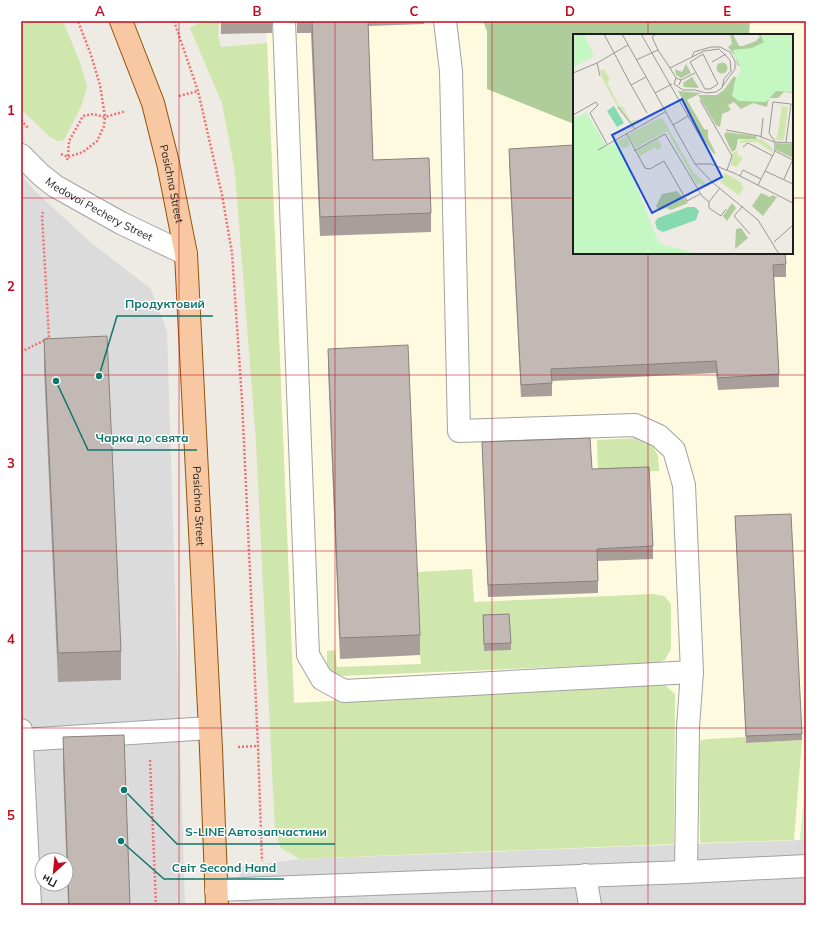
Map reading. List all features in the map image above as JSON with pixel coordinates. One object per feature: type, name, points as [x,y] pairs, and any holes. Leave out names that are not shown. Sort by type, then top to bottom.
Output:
[{"type":"main road","name":"Pasichna Street","points":[[121,21],[153,103],[168,163],[186,254],[217,897]]},
{"type":"street","points":[[284,21],[308,655],[322,678],[344,691],[692,672]]},
{"type":"street","points":[[445,21],[452,71],[460,431],[635,425],[659,436],[674,450],[684,485],[692,672],[688,727],[686,872]]},
{"type":"street","name":"Medovoi Pechery Street","points":[[21,155],[41,175],[55,186],[121,223],[186,254]]},
{"type":"street","points":[[30,905],[21,735],[210,728]]},
{"type":"street","points":[[217,897],[585,875],[806,866]]},
{"type":"street","points":[[585,875],[590,905]]},
{"type":"path","points":[[56,152],[68,157],[83,152],[98,141],[104,126],[105,117],[100,85],[91,55],[78,21]]},
{"type":"path","points":[[174,21],[199,96],[222,195],[232,253],[243,408],[258,738],[262,867]]},
{"type":"path","points":[[68,157],[68,141],[82,116],[93,114],[105,117]]},
{"type":"path","points":[[21,120],[34,133]]},
{"type":"path","points":[[21,352],[49,338],[42,214]]},
{"type":"path","points":[[150,758],[156,905]]},
{"type":"shaded area","points":[[226,21],[806,21],[806,775],[800,840],[300,859],[266,33],[221,34]]},
{"type":"shaded area","points":[[21,175],[37,193],[89,241],[151,289],[167,331],[185,905],[21,905]]},
{"type":"shaded area","points":[[806,839],[806,905],[241,905],[239,867],[300,859]]},
{"type":"green space","points":[[28,21],[63,21],[81,65],[87,87],[81,107],[64,140],[58,141],[50,137],[21,109],[21,26]]},
{"type":"green space","points":[[203,21],[219,21],[218,37],[221,47],[267,43],[294,703],[652,683],[666,686],[675,694],[674,844],[300,859],[281,848],[275,831],[256,442],[235,172],[222,103],[190,28]]},
{"type":"green space","points":[[483,21],[750,21],[749,34],[573,34],[573,124],[487,89],[487,31]]},
{"type":"green space","points":[[638,438],[652,445],[658,456],[659,471],[598,473],[597,440]]},
{"type":"green space","points":[[472,569],[474,602],[653,594],[664,596],[671,604],[671,649],[665,660],[657,663],[340,676],[327,670],[327,651],[335,650],[337,667],[421,664],[418,572]]},
{"type":"green space","points":[[745,737],[746,743],[802,740],[794,840],[700,843],[699,749],[701,740]]},
{"type":"green space","points":[[806,772],[806,839],[800,840]]},
{"type":"building","points":[[312,21],[368,21],[373,160],[429,158],[431,213],[320,217]]},
{"type":"building","points":[[573,145],[573,254],[785,254],[786,264],[773,265],[779,374],[718,378],[716,361],[551,369],[552,383],[521,385],[509,149]]},
{"type":"building","points":[[107,336],[121,651],[58,653],[44,339]]},
{"type":"building","points":[[408,345],[420,635],[340,638],[328,349]]},
{"type":"building","points":[[590,438],[592,469],[649,467],[653,546],[597,549],[598,581],[488,585],[482,442]]},
{"type":"building","points":[[791,514],[802,734],[746,736],[735,516]]},
{"type":"building","points":[[509,614],[511,643],[484,644],[483,615]]},
{"type":"building","points":[[124,735],[130,905],[69,905],[69,892],[74,892],[74,852],[67,852],[63,737]]},
{"type":"place","name":"Продуктовий","points":[[99,376]]},
{"type":"place","name":"Чарка до свята","points":[[56,381]]},
{"type":"place","name":"S-LINE Автозапчастини","points":[[124,790]]},
{"type":"place","name":"Світ Second Hand","points":[[121,841]]}]
